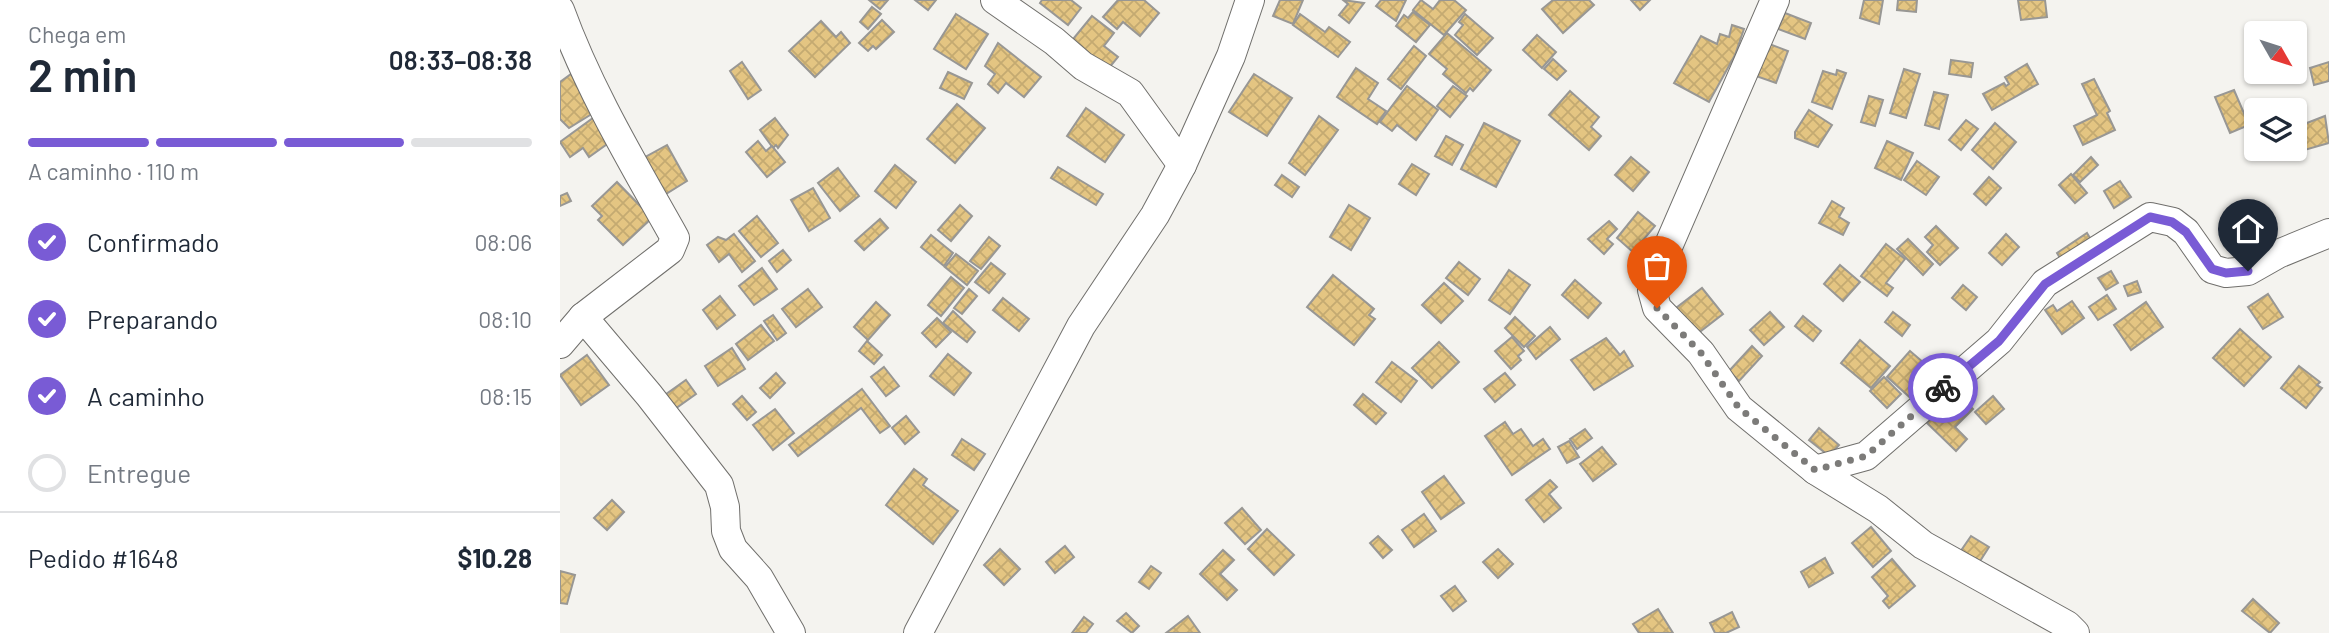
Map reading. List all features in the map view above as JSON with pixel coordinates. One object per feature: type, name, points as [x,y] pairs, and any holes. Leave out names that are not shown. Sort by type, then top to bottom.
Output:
[{"type":"street","points":[[995,0],[1054,41],[1083,66],[1130,93],[1182,165]]},
{"type":"street","points":[[918,633],[1081,326],[1155,215],[1182,165],[1231,56],[1250,0]]},
{"type":"street","points":[[1775,0],[1654,279],[1652,290],[1657,308],[1701,353],[1739,408],[1815,470],[1878,509],[1923,545],[2067,625],[2075,633]]},
{"type":"street","points":[[560,10],[575,52],[603,109],[675,238],[670,250],[583,317],[560,344]]},
{"type":"street","points":[[1815,470],[1866,456],[1999,341],[2045,284],[2150,217],[2172,222],[2186,232],[2212,269],[2226,273],[2248,271],[2278,254],[2329,233]]},
{"type":"street","points":[[583,317],[649,395],[719,485],[725,507],[726,531],[733,549],[759,578],[791,633]]},
{"type":"building","points":[[869,0],[888,0],[880,9]]},
{"type":"building","points":[[915,0],[936,0],[928,10]]},
{"type":"building","points":[[1042,0],[1071,0],[1081,8],[1068,25],[1040,3]]},
{"type":"building","points":[[1118,0],[1144,0],[1159,13],[1140,36],[1123,22],[1117,29],[1103,17]]},
{"type":"building","points":[[1280,0],[1303,0],[1293,24],[1273,16]]},
{"type":"building","points":[[1343,0],[1364,3],[1349,23],[1339,15],[1348,4]]},
{"type":"building","points":[[1381,0],[1406,0],[1396,21],[1376,6]]},
{"type":"building","points":[[1421,0],[1433,9],[1440,0],[1454,0],[1466,10],[1444,35],[1413,10]]},
{"type":"building","points":[[1553,0],[1589,0],[1594,5],[1563,33],[1542,9]]},
{"type":"building","points":[[1631,0],[1650,0],[1640,10]]},
{"type":"building","points":[[1864,0],[1883,0],[1879,24],[1860,18]]},
{"type":"building","points":[[1898,0],[1917,0],[1916,12],[1897,10]]},
{"type":"building","points":[[2018,0],[2045,0],[2047,17],[2021,20]]},
{"type":"building","points":[[872,7],[881,14],[868,29],[860,22]]},
{"type":"building","points":[[1413,12],[1430,25],[1416,42],[1396,26],[1404,15],[1408,18]]},
{"type":"building","points":[[1785,13],[1811,23],[1805,39],[1778,29]]},
{"type":"building","points":[[956,14],[988,34],[966,69],[934,49]]},
{"type":"building","points":[[1300,14],[1325,32],[1329,27],[1350,42],[1338,57],[1293,25]]},
{"type":"building","points":[[1465,14],[1493,38],[1477,55],[1455,35],[1463,25],[1459,22]]},
{"type":"building","points":[[1092,16],[1114,33],[1104,46],[1118,57],[1109,68],[1069,44]]},
{"type":"building","points":[[882,20],[894,32],[876,49],[873,46],[868,51],[859,43]]},
{"type":"building","points":[[821,21],[836,37],[841,32],[850,43],[815,77],[789,51]]},
{"type":"building","points":[[1732,25],[1744,29],[1735,55],[1709,102],[1674,83],[1701,36],[1717,44],[1720,34],[1729,37]]},
{"type":"building","points":[[1447,33],[1491,70],[1473,91],[1470,88],[1466,93],[1443,74],[1447,69],[1429,54]]},
{"type":"building","points":[[1537,35],[1556,52],[1542,68],[1523,50]]},
{"type":"building","points":[[1764,42],[1788,51],[1776,83],[1753,75]]},
{"type":"building","points":[[998,43],[1041,77],[1024,97],[1006,83],[998,93],[988,84],[995,74],[985,66]]},
{"type":"building","points":[[1414,46],[1426,56],[1401,89],[1388,79]]},
{"type":"building","points":[[1553,59],[1566,71],[1557,80],[1544,69]]},
{"type":"building","points":[[1951,60],[1973,63],[1971,77],[1949,74]]},
{"type":"building","points":[[742,62],[761,90],[748,99],[730,71]]},
{"type":"building","points":[[2329,62],[2329,81],[2314,85],[2310,68]]},
{"type":"building","points":[[2027,64],[2038,84],[1992,110],[1983,94],[2004,83],[2006,86],[2009,84],[2005,77]]},
{"type":"building","points":[[1356,68],[1378,83],[1368,99],[1386,111],[1377,124],[1337,97]]},
{"type":"building","points":[[1904,69],[1920,74],[1906,118],[1890,113]]},
{"type":"building","points":[[1837,70],[1846,73],[1832,109],[1812,102],[1823,71],[1836,75]]},
{"type":"building","points":[[948,72],[972,83],[964,99],[940,88]]},
{"type":"building","points":[[571,74],[595,112],[569,128],[560,119],[560,82]]},
{"type":"building","points":[[1254,74],[1292,98],[1267,136],[1229,112]]},
{"type":"building","points":[[2094,79],[2110,111],[2107,113],[2115,130],[2083,145],[2074,126],[2097,115],[2082,84]]},
{"type":"building","points":[[1407,86],[1438,110],[1416,140],[1397,125],[1392,131],[1380,122]]},
{"type":"building","points":[[1453,86],[1467,96],[1450,117],[1437,106]]},
{"type":"building","points":[[2234,90],[2244,113],[2244,127],[2230,133],[2215,97]]},
{"type":"building","points":[[1570,91],[1599,117],[1591,127],[1601,136],[1589,150],[1549,115]]},
{"type":"building","points":[[1934,92],[1948,95],[1939,129],[1925,125]]},
{"type":"building","points":[[1869,96],[1883,100],[1875,126],[1861,122]]},
{"type":"building","points":[[957,104],[985,128],[955,163],[927,139]]},
{"type":"building","points":[[1086,108],[1124,135],[1105,162],[1067,136]]},
{"type":"building","points":[[1809,110],[1832,125],[1818,147],[1795,138],[1795,132]]},
{"type":"building","points":[[1319,116],[1338,130],[1305,175],[1289,163]]},
{"type":"building","points":[[2325,116],[2329,143],[2307,149],[2307,123]]},
{"type":"building","points":[[593,118],[610,142],[589,157],[583,148],[570,157],[560,142]]},
{"type":"building","points":[[775,118],[788,135],[778,148],[776,145],[773,148],[760,130]]},
{"type":"building","points":[[1966,120],[1978,129],[1961,150],[1949,140]]},
{"type":"building","points":[[1484,123],[1520,141],[1496,187],[1461,169]]},
{"type":"building","points":[[1995,123],[2016,142],[1993,169],[1972,150]]},
{"type":"building","points":[[1446,136],[1463,145],[1452,165],[1435,156]]},
{"type":"building","points":[[758,141],[766,151],[772,146],[785,162],[767,177],[746,152]]},
{"type":"building","points":[[1887,141],[1913,153],[1901,180],[1875,168]]},
{"type":"building","points":[[667,145],[687,181],[661,197],[640,160]]},
{"type":"building","points":[[1631,157],[1649,172],[1633,191],[1615,175]]},
{"type":"building","points":[[2091,157],[2098,165],[2080,182],[2073,175]]},
{"type":"building","points":[[1917,161],[1939,177],[1926,195],[1904,180]]},
{"type":"building","points":[[1412,164],[1429,174],[1416,195],[1399,184]]},
{"type":"building","points":[[895,165],[916,182],[896,208],[875,191]]},
{"type":"building","points":[[1058,167],[1103,194],[1096,205],[1051,178]]},
{"type":"building","points":[[838,168],[859,196],[840,211],[818,183]]},
{"type":"building","points":[[2071,174],[2087,193],[2075,203],[2059,185]]},
{"type":"building","points":[[1282,175],[1299,187],[1292,197],[1275,185]]},
{"type":"building","points":[[1989,177],[2001,188],[1986,205],[1974,194]]},
{"type":"building","points":[[2120,181],[2131,197],[2114,208],[2104,191]]},
{"type":"building","points":[[617,182],[652,218],[623,245],[598,220],[602,216],[592,206]]},
{"type":"building","points":[[813,188],[830,218],[809,231],[791,200]]},
{"type":"building","points":[[567,193],[571,201],[560,206],[560,196]]},
{"type":"building","points":[[1832,201],[1844,208],[1839,217],[1849,223],[1843,235],[1819,223]]},
{"type":"building","points":[[960,205],[972,216],[951,241],[938,230]]},
{"type":"building","points":[[1349,205],[1370,218],[1351,250],[1330,237]]},
{"type":"building","points":[[1638,212],[1655,226],[1633,252],[1617,238]]},
{"type":"building","points":[[757,216],[778,243],[761,257],[739,231]]},
{"type":"building","points":[[880,219],[888,228],[864,250],[855,241]]},
{"type":"building","points":[[1609,221],[1617,229],[1607,239],[1613,244],[1604,254],[1588,239]]},
{"type":"building","points":[[1936,226],[1958,248],[1940,265],[1927,252],[1933,245],[1925,237]]},
{"type":"building","points":[[2087,233],[2093,243],[2063,263],[2057,253]]},
{"type":"building","points":[[734,234],[755,261],[742,272],[729,254],[719,262],[707,245],[718,237],[726,240]]},
{"type":"building","points":[[2006,234],[2019,247],[2002,265],[1989,253]]},
{"type":"building","points":[[931,235],[953,253],[944,266],[921,247]]},
{"type":"building","points":[[989,237],[1000,246],[981,269],[970,261]]},
{"type":"building","points":[[1908,239],[1933,264],[1923,275],[1897,249]]},
{"type":"building","points":[[1886,244],[1905,259],[1886,283],[1893,288],[1887,296],[1861,276]]},
{"type":"building","points":[[783,250],[791,260],[777,272],[769,261]]},
{"type":"building","points":[[956,254],[978,271],[967,285],[945,267]]},
{"type":"building","points":[[1459,262],[1480,279],[1468,295],[1446,278]]},
{"type":"building","points":[[991,263],[1005,274],[989,293],[975,282]]},
{"type":"building","points":[[1840,265],[1860,282],[1843,301],[1824,284]]},
{"type":"building","points":[[762,268],[777,289],[754,305],[739,286]]},
{"type":"building","points":[[1509,270],[1530,285],[1510,314],[1489,300]]},
{"type":"building","points":[[2111,271],[2118,283],[2106,290],[2098,278]]},
{"type":"building","points":[[1333,275],[1374,309],[1369,315],[1375,319],[1354,345],[1307,307]]},
{"type":"building","points":[[951,277],[964,288],[941,316],[928,305]]},
{"type":"building","points":[[1575,280],[1601,303],[1588,318],[1562,295]]},
{"type":"building","points":[[2137,281],[2141,292],[2128,296],[2124,286]]},
{"type":"building","points":[[1444,283],[1463,301],[1441,323],[1422,305]]},
{"type":"building","points":[[1963,285],[1977,297],[1966,310],[1952,298]]},
{"type":"building","points":[[1702,288],[1723,314],[1697,334],[1676,308]]},
{"type":"building","points":[[808,289],[822,307],[796,327],[782,309]]},
{"type":"building","points":[[969,289],[977,296],[962,314],[954,308]]},
{"type":"building","points":[[2268,294],[2283,317],[2263,329],[2248,307]]},
{"type":"building","points":[[2107,295],[2116,309],[2098,320],[2089,307]]},
{"type":"building","points":[[720,296],[735,315],[717,329],[703,310]]},
{"type":"building","points":[[1003,298],[1029,319],[1019,331],[993,310]]},
{"type":"building","points":[[2072,301],[2084,318],[2062,334],[2045,310],[2053,305],[2057,311]]},
{"type":"building","points":[[876,302],[890,315],[868,340],[854,327]]},
{"type":"building","points":[[2146,302],[2163,327],[2131,350],[2114,325]]},
{"type":"building","points":[[953,311],[975,332],[967,342],[943,323]]},
{"type":"building","points":[[1770,312],[1784,327],[1764,345],[1750,330]]},
{"type":"building","points":[[1893,312],[1910,325],[1902,336],[1885,322]]},
{"type":"building","points":[[773,315],[786,333],[777,340],[764,321]]},
{"type":"building","points":[[1803,316],[1821,331],[1813,341],[1795,326]]},
{"type":"building","points":[[1515,317],[1535,336],[1524,347],[1505,328]]},
{"type":"building","points":[[937,318],[951,332],[936,347],[922,333]]},
{"type":"building","points":[[761,325],[774,341],[748,360],[736,344]]},
{"type":"building","points":[[1550,327],[1560,339],[1536,359],[1527,347]]},
{"type":"building","points":[[2240,329],[2271,357],[2244,386],[2213,358]]},
{"type":"building","points":[[1512,337],[1524,351],[1518,356],[1521,360],[1511,369],[1495,351]]},
{"type":"building","points":[[1606,338],[1620,355],[1624,351],[1633,366],[1594,390],[1571,360]]},
{"type":"building","points":[[1860,340],[1890,366],[1871,388],[1841,363]]},
{"type":"building","points":[[867,341],[882,355],[874,364],[859,351]]},
{"type":"building","points":[[1439,342],[1459,362],[1432,388],[1412,368]]},
{"type":"building","points":[[1752,346],[1762,356],[1739,381],[1729,371]]},
{"type":"building","points":[[732,348],[745,369],[718,386],[705,366]]},
{"type":"building","points":[[1910,351],[1938,375],[1915,402],[1887,377]]},
{"type":"building","points":[[948,354],[971,373],[954,395],[930,376]]},
{"type":"building","points":[[587,355],[609,385],[581,405],[560,375]]},
{"type":"building","points":[[1392,362],[1417,381],[1401,402],[1376,382]]},
{"type":"building","points":[[2299,366],[2320,382],[2317,385],[2322,388],[2306,408],[2281,388]]},
{"type":"building","points":[[884,367],[899,386],[886,396],[871,377]]},
{"type":"building","points":[[776,373],[785,383],[770,398],[760,388]]},
{"type":"building","points":[[1505,373],[1515,385],[1495,402],[1484,389]]},
{"type":"building","points":[[1884,377],[1901,394],[1887,408],[1870,391]]},
{"type":"building","points":[[686,380],[696,394],[672,411],[662,397]]},
{"type":"building","points":[[862,389],[890,426],[880,433],[861,408],[798,456],[789,445]]},
{"type":"building","points":[[1956,393],[1973,409],[1955,427],[1967,439],[1956,451],[1927,423]]},
{"type":"building","points":[[1363,394],[1386,413],[1376,424],[1354,405]]},
{"type":"building","points":[[742,396],[756,412],[747,420],[733,404]]},
{"type":"building","points":[[1993,396],[2004,409],[1986,424],[1975,412]]},
{"type":"building","points":[[775,409],[794,433],[773,450],[753,425]]},
{"type":"building","points":[[906,416],[919,432],[905,444],[892,428]]},
{"type":"building","points":[[1505,422],[1513,434],[1521,429],[1533,446],[1543,439],[1550,449],[1512,475],[1485,436]]},
{"type":"building","points":[[1819,428],[1839,445],[1829,456],[1809,440]]},
{"type":"building","points":[[1585,429],[1592,438],[1577,449],[1570,439]]},
{"type":"building","points":[[962,439],[985,454],[974,470],[952,455]]},
{"type":"building","points":[[1569,441],[1579,457],[1567,463],[1558,447]]},
{"type":"building","points":[[1602,447],[1616,464],[1593,481],[1580,464]]},
{"type":"building","points":[[914,469],[927,479],[923,485],[958,511],[933,544],[886,505]]},
{"type":"building","points":[[1444,476],[1464,503],[1441,519],[1422,492]]},
{"type":"building","points":[[1550,480],[1557,487],[1549,494],[1561,508],[1544,522],[1526,500]]},
{"type":"building","points":[[612,500],[624,512],[607,530],[594,518]]},
{"type":"building","points":[[1242,508],[1261,530],[1245,544],[1225,523]]},
{"type":"building","points":[[1424,514],[1436,531],[1414,547],[1402,530]]},
{"type":"building","points":[[1871,527],[1891,551],[1873,567],[1852,543]]},
{"type":"building","points":[[1267,529],[1294,555],[1274,575],[1248,549]]},
{"type":"building","points":[[1378,536],[1392,550],[1383,558],[1370,543]]},
{"type":"building","points":[[1971,536],[1989,547],[1977,566],[1958,555]]},
{"type":"building","points":[[1065,546],[1074,557],[1055,573],[1046,562]]},
{"type":"building","points":[[1000,549],[1020,569],[1004,585],[984,565]]},
{"type":"building","points":[[1498,549],[1513,564],[1498,578],[1483,562]]},
{"type":"building","points":[[1223,550],[1234,560],[1220,574],[1237,590],[1227,600],[1200,574]]},
{"type":"building","points":[[1825,558],[1833,573],[1809,587],[1801,572]]},
{"type":"building","points":[[1892,559],[1915,586],[1889,608],[1883,601],[1888,596],[1872,577]]},
{"type":"building","points":[[1151,566],[1161,573],[1149,589],[1139,582]]},
{"type":"building","points":[[560,571],[575,575],[567,604],[560,603]]},
{"type":"building","points":[[1455,586],[1466,601],[1453,611],[1441,596]]},
{"type":"building","points":[[2253,599],[2279,623],[2270,633],[2242,611]]},
{"type":"building","points":[[1658,609],[1673,633],[1639,633],[1633,624]]},
{"type":"building","points":[[1732,612],[1739,627],[1726,633],[1715,633],[1710,623]]},
{"type":"building","points":[[1126,613],[1139,626],[1132,633],[1117,621]]},
{"type":"building","points":[[1188,616],[1200,633],[1166,633]]},
{"type":"building","points":[[1084,617],[1093,624],[1086,633],[1072,633]]},
{"type":"way so far","points":[[1657,308],[1701,353],[1739,408],[1815,470],[1866,456],[1943,388]]},
{"type":"route","points":[[1943,388],[1999,341],[2045,284],[2150,217],[2172,222],[2186,232],[2212,269],[2226,273],[2248,271]]}]
